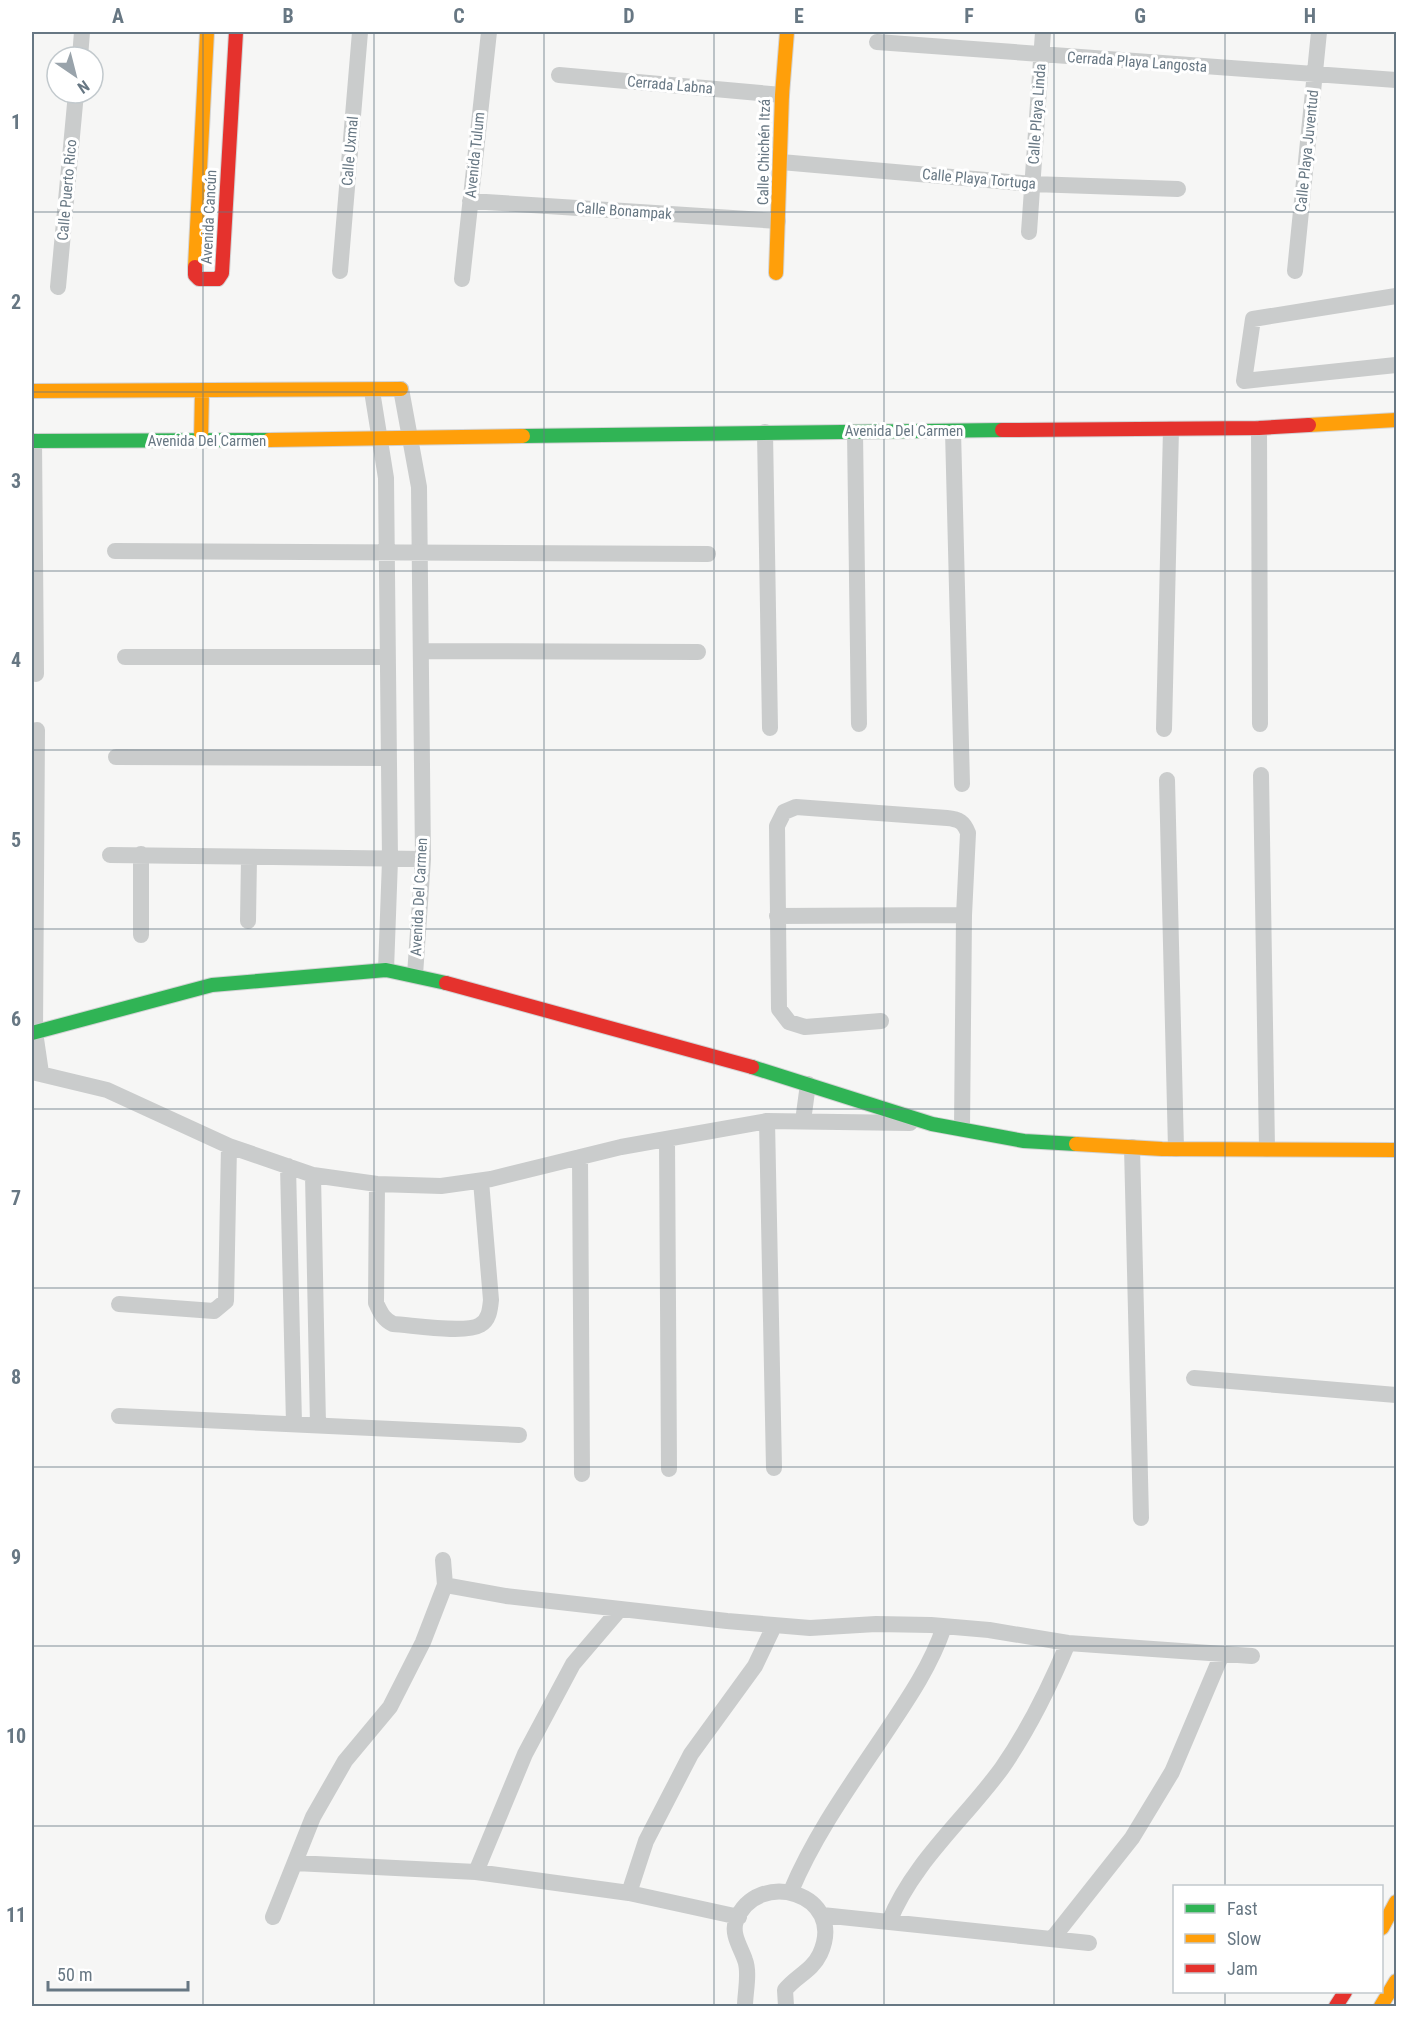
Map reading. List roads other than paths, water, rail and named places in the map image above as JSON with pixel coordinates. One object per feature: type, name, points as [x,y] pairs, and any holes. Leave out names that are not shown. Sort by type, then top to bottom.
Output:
[{"type":"street","name":"Avenida Cancún","points":[[207,32],[195,275],[199,279],[218,279],[222,273],[236,32]]},
{"type":"street","name":"Calle Uxmal","points":[[340,271],[360,32]]},
{"type":"street","name":"Avenida Tulum","points":[[462,279],[489,32]]},
{"type":"street","name":"Calle Chichén Itzá","points":[[776,273],[782,95],[787,32]]},
{"type":"street","name":"Calle Playa Linda","points":[[1029,232],[1043,32]]},
{"type":"street","name":"Calle Playa Juventud","points":[[1295,271],[1319,32]]},
{"type":"street","name":"Cerrada Playa Langosta","points":[[877,42],[1396,80]]},
{"type":"street","name":"Cerrada Labna","points":[[559,75],[782,95]]},
{"type":"street","name":"Calle Puerto Rico","points":[[58,287],[75,105]]},
{"type":"street","name":"Calle Playa Tortuga","points":[[781,162],[1032,184],[1178,189]]},
{"type":"street","name":"Calle Bonampak","points":[[470,201],[778,221]]},
{"type":"street","points":[[1396,296],[1252,319],[1244,381],[1396,365]]},
{"type":"street","name":"Avenida Del Carmen","points":[[32,392],[401,389],[419,487],[423,859],[415,975],[386,970],[390,860],[387,758],[386,478],[382,440],[372,391]]},
{"type":"street","points":[[201,441],[202,390]]},
{"type":"street","name":"Avenida Del Carmen","points":[[33,441],[410,440],[765,432],[1259,428],[1396,420]]},
{"type":"street","points":[[1259,428],[1260,724]]},
{"type":"street","points":[[1164,729],[1171,429]]},
{"type":"street","points":[[953,431],[962,784]]},
{"type":"street","points":[[765,432],[770,728]]},
{"type":"street","points":[[855,432],[859,724]]},
{"type":"street","points":[[33,441],[36,675]]},
{"type":"street","points":[[115,551],[419,555],[708,554]]},
{"type":"street","points":[[421,651],[698,652]]},
{"type":"street","points":[[125,657],[387,657]]},
{"type":"street","points":[[37,730],[33,1033],[36,1072],[107,1090],[229,1146],[313,1175],[377,1184],[441,1186],[480,1181],[580,1157],[767,1121],[932,1124],[1024,1141],[1132,1147],[1396,1150]]},
{"type":"street","points":[[116,757],[387,758]]},
{"type":"street","points":[[1261,775],[1267,1149]]},
{"type":"street","points":[[1167,780],[1176,1149]]},
{"type":"street","points":[[881,1021],[805,1027],[785,1018],[779,1009],[777,826],[784,812],[796,807],[947,818],[962,822],[968,833],[964,915],[962,1129]]},
{"type":"street","points":[[141,854],[141,935]]},
{"type":"street","points":[[110,855],[423,859]]},
{"type":"street","points":[[248,921],[249,857]]},
{"type":"street","points":[[777,916],[964,915]]},
{"type":"street","points":[[33,1033],[212,986],[386,970]]},
{"type":"street","points":[[415,975],[724,1058],[932,1124]]},
{"type":"street","points":[[803,1121],[808,1084]]},
{"type":"street","points":[[767,1121],[774,1468]]},
{"type":"street","points":[[667,1139],[669,1469]]},
{"type":"street","points":[[119,1304],[214,1311],[226,1301],[229,1146]]},
{"type":"street","points":[[1132,1147],[1141,1518]]},
{"type":"street","points":[[580,1157],[582,1474]]},
{"type":"street","points":[[288,1166],[294,1424]]},
{"type":"street","points":[[313,1175],[318,1425]]},
{"type":"street","points":[[377,1184],[376,1303],[381,1314],[386,1321],[393,1324],[470,1329],[484,1322],[490,1314],[491,1300],[480,1181]]},
{"type":"street","points":[[1194,1378],[1396,1395]]},
{"type":"street","points":[[119,1416],[519,1435]]},
{"type":"street","points":[[273,1917],[313,1816],[345,1761],[390,1707],[423,1642],[445,1585],[443,1560]]},
{"type":"street","points":[[445,1585],[506,1596],[774,1626],[810,1628],[876,1624],[944,1627],[989,1630],[1068,1643],[1252,1656]]},
{"type":"street","points":[[476,1872],[525,1754],[573,1664],[620,1609]]},
{"type":"street","points":[[629,1893],[646,1841],[691,1754],[755,1666],[774,1626]]},
{"type":"street","points":[[791,1891],[805,1858],[843,1795],[920,1680],[934,1655],[944,1627]]},
{"type":"street","points":[[890,1922],[896,1905],[939,1843],[1002,1768],[1049,1689],[1068,1643]]},
{"type":"street","points":[[1052,1939],[1132,1838],[1172,1772],[1222,1654]]},
{"type":"street","points":[[295,1863],[476,1872],[629,1893],[739,1917]]},
{"type":"street","points":[[745,2007],[746,1963],[737,1943],[735,1922],[745,1906],[763,1893],[791,1891],[815,1904],[822,1916],[825,1930],[820,1954],[808,1971],[791,1981],[785,1990],[786,2007]]},
{"type":"street","points":[[1383,1926],[1396,1902]]},
{"type":"street","points":[[822,1916],[1089,1943]]},
{"type":"street","points":[[1381,2007],[1396,1981]]},
{"type":"street","points":[[1336,2007],[1344,1993]]}]
